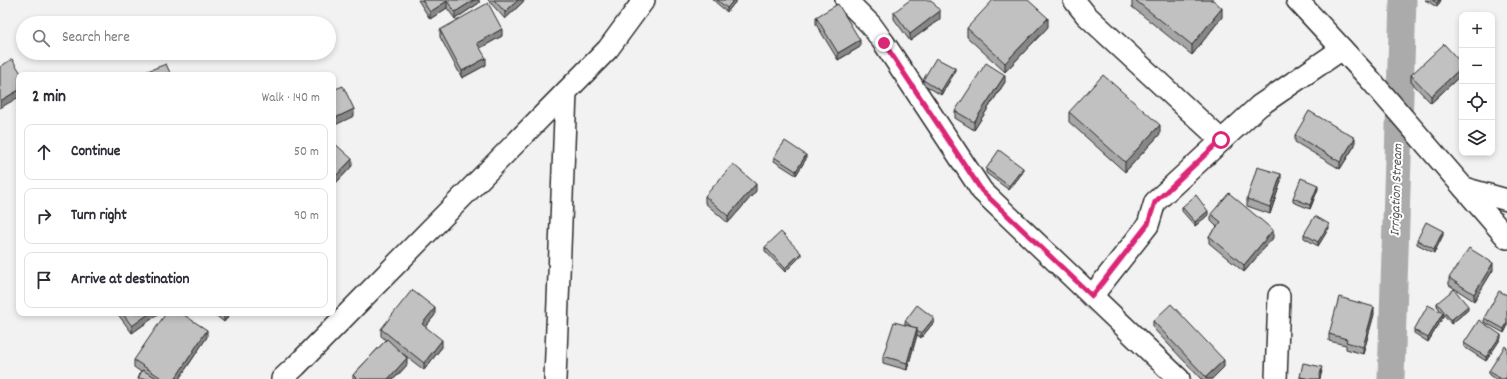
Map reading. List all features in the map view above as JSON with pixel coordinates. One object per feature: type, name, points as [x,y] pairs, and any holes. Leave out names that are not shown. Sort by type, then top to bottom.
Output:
[{"type":"street","points":[[282,379],[608,49],[644,0]]},
{"type":"street","points":[[846,0],[871,25],[884,43],[982,191],[1179,379]]},
{"type":"street","points":[[1074,0],[1086,15],[1221,140]]},
{"type":"street","points":[[1297,0],[1342,49],[1507,238]]},
{"type":"street","points":[[1092,296],[1148,224],[1155,202],[1258,106],[1342,49]]},
{"type":"street","points":[[555,379],[566,92]]},
{"type":"street","points":[[1464,188],[1507,200]]},
{"type":"street","points":[[1276,379],[1279,296]]},
{"type":"building","points":[[422,0],[474,0],[455,12],[447,1],[430,12]]},
{"type":"building","points":[[494,0],[518,0],[505,12]]},
{"type":"building","points":[[717,0],[734,0],[727,8]]},
{"type":"building","points":[[910,0],[931,0],[940,11],[910,34],[894,12]]},
{"type":"building","points":[[993,0],[1028,0],[1048,18],[1005,63],[967,28]]},
{"type":"building","points":[[1135,0],[1213,0],[1222,8],[1192,45]]},
{"type":"building","points":[[1432,0],[1439,0],[1437,3]]},
{"type":"building","points":[[488,3],[502,29],[477,43],[486,58],[462,71],[440,30]]},
{"type":"building","points":[[838,4],[860,40],[838,53],[816,17]]},
{"type":"building","points":[[1444,44],[1459,61],[1459,70],[1431,96],[1411,75]]},
{"type":"building","points":[[936,58],[955,68],[941,91],[923,80]]},
{"type":"building","points":[[12,59],[20,72],[16,72],[16,92],[0,101],[0,67]]},
{"type":"building","points":[[986,63],[1005,75],[974,122],[955,111]]},
{"type":"building","points":[[166,64],[170,72],[145,72]]},
{"type":"building","points":[[1103,75],[1160,125],[1125,162],[1069,112]]},
{"type":"building","points":[[343,86],[354,109],[336,118],[336,89]]},
{"type":"building","points":[[1309,111],[1355,138],[1340,162],[1295,135]]},
{"type":"building","points":[[785,141],[806,155],[796,171],[774,157]]},
{"type":"building","points":[[336,145],[352,159],[336,176]]},
{"type":"building","points":[[999,150],[1023,168],[1009,186],[986,169]]},
{"type":"building","points":[[733,164],[756,184],[728,216],[705,196]]},
{"type":"building","points":[[1257,167],[1281,174],[1270,207],[1247,199]]},
{"type":"building","points":[[1301,178],[1318,185],[1310,205],[1293,198]]},
{"type":"building","points":[[1229,193],[1273,230],[1244,265],[1209,236],[1221,222],[1211,214]]},
{"type":"building","points":[[1196,195],[1208,211],[1195,222],[1182,207]]},
{"type":"building","points":[[1315,216],[1329,224],[1318,242],[1304,234]]},
{"type":"building","points":[[1426,222],[1443,231],[1434,249],[1417,240]]},
{"type":"building","points":[[781,232],[801,253],[785,268],[765,247]]},
{"type":"building","points":[[1469,248],[1493,263],[1474,294],[1449,278]]},
{"type":"building","points":[[1454,289],[1468,306],[1451,320],[1437,303]]},
{"type":"building","points":[[412,290],[435,308],[422,324],[442,340],[424,363],[381,329]]},
{"type":"building","points":[[1499,291],[1507,295],[1507,323],[1504,329],[1484,318]]},
{"type":"building","points":[[1339,297],[1374,307],[1363,347],[1346,342],[1347,339],[1329,334]]},
{"type":"building","points":[[1171,304],[1224,360],[1206,377],[1153,321]]},
{"type":"building","points":[[917,305],[934,318],[921,334],[917,331],[917,328],[912,327],[905,321]]},
{"type":"building","points":[[1428,305],[1443,313],[1428,338],[1414,330]]},
{"type":"building","points":[[124,316],[146,316],[132,326]]},
{"type":"building","points":[[164,316],[186,316],[207,330],[175,379],[163,379],[134,360]]},
{"type":"building","points":[[1479,320],[1501,335],[1486,357],[1464,343]]},
{"type":"building","points":[[894,322],[917,328],[907,363],[883,356]]},
{"type":"building","points":[[387,339],[407,358],[388,379],[357,379],[353,375]]},
{"type":"building","points":[[1505,346],[1507,348],[1507,376],[1505,379],[1501,379],[1489,371]]},
{"type":"building","points":[[1303,363],[1322,367],[1319,379],[1300,377]]},
{"type":"building","points":[[142,370],[159,379],[138,379]]},
{"type":"waterway","name":"Irrigation Stream","points":[[1391,379],[1403,0]]},
{"type":"route","points":[[884,43],[982,191],[1092,296],[1148,224],[1155,202],[1221,140]]}]
